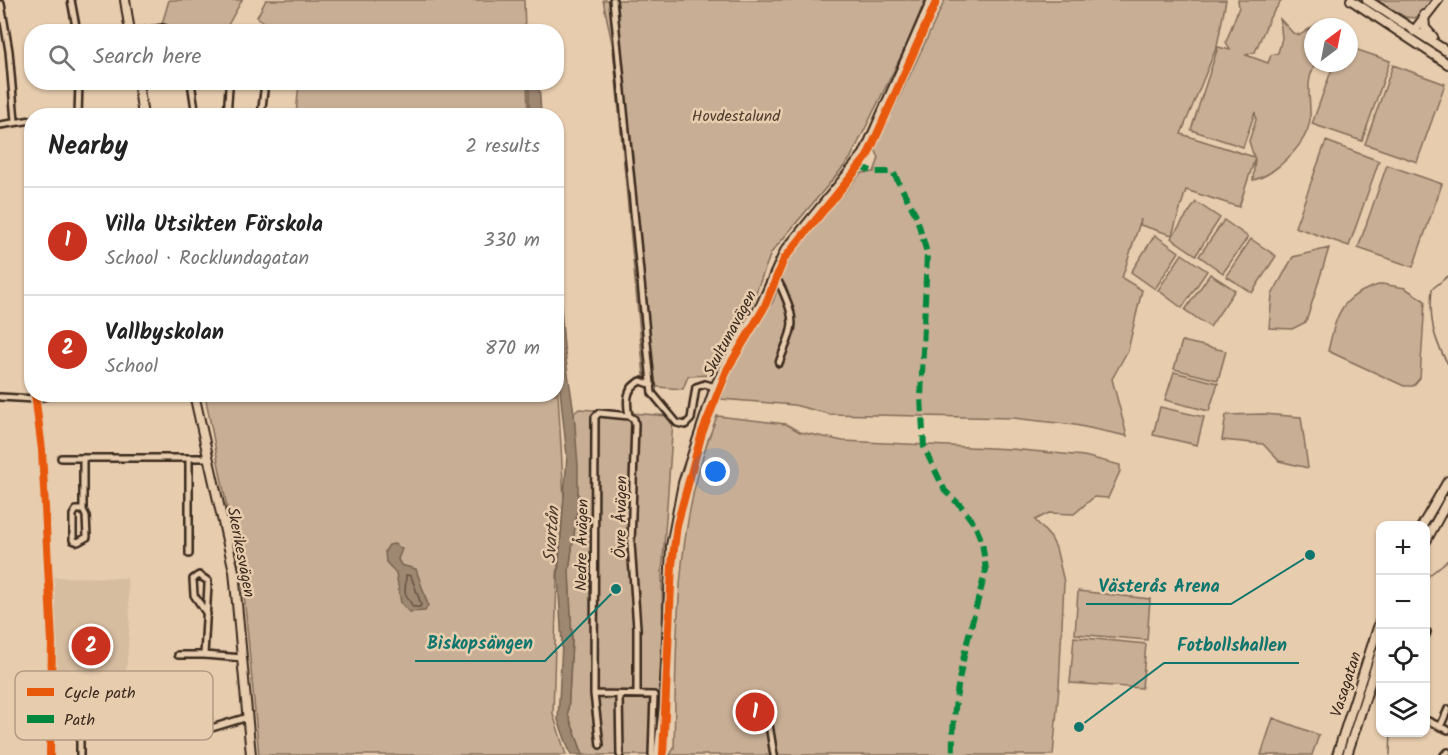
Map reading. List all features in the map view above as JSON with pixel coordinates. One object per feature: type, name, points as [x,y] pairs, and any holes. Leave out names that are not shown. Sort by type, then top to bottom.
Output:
[{"type":"street","points":[[71,0],[76,24]]},
{"type":"street","points":[[125,0],[129,24]]},
{"type":"street","points":[[613,0],[638,246],[644,338],[652,393],[682,425],[690,421],[696,387],[705,384],[715,387]]},
{"type":"street","name":"Skultunavägen","points":[[658,755],[664,708],[669,554],[683,483],[715,387],[737,342],[761,305],[773,275],[791,243],[814,218],[864,154],[932,0]]},
{"type":"street","points":[[1350,0],[1448,64]]},
{"type":"street","points":[[1367,0],[1445,50]]},
{"type":"street","points":[[1409,37],[1438,0]]},
{"type":"street","points":[[1,4],[9,51],[15,121]]},
{"type":"street","points":[[1403,21],[1411,21],[1424,15]]},
{"type":"street","points":[[1424,15],[1425,28],[1445,50]]},
{"type":"street","points":[[78,108],[79,90]]},
{"type":"street","points":[[139,90],[142,108]]},
{"type":"street","points":[[192,90],[195,108]]},
{"type":"street","points":[[228,108],[229,90]]},
{"type":"street","points":[[262,108],[264,91]]},
{"type":"street","points":[[0,125],[24,120]]},
{"type":"street","name":"Skultunavägen","points":[[773,275],[781,286],[794,319],[791,338],[779,363]]},
{"type":"street","name":"Övre Åvägen","points":[[637,694],[637,628],[631,550],[635,424],[634,419],[629,416],[627,401],[634,384],[641,381],[652,385]]},
{"type":"street","points":[[0,397],[24,398]]},
{"type":"street","name":"Skerikesvägen","points":[[196,402],[234,571],[251,755]]},
{"type":"street","name":"Nedre Åvägen","points":[[600,745],[594,694],[595,417],[599,412],[629,416]]},
{"type":"street","points":[[61,458],[209,458]]},
{"type":"street","points":[[83,458],[83,510],[86,516],[87,537],[78,542],[73,540],[73,515],[76,510],[83,510]]},
{"type":"street","points":[[189,459],[189,555]]},
{"type":"street","points":[[1424,521],[1448,481]]},
{"type":"street","points":[[1430,532],[1448,500]]},
{"type":"street","points":[[204,655],[207,614],[208,581],[199,575],[193,579],[192,591],[207,614]]},
{"type":"street","name":"Vasagatan","points":[[1337,755],[1377,629]]},
{"type":"street","points":[[178,655],[243,658]]},
{"type":"street","name":"Vasagatan","points":[[1347,755],[1376,664]]},
{"type":"street","points":[[594,694],[650,693],[656,697],[652,755]]},
{"type":"street","points":[[618,695],[620,755]]},
{"type":"street","points":[[1440,727],[1448,710]]},
{"type":"street","points":[[213,728],[248,717]]},
{"type":"street","points":[[768,719],[774,755]]},
{"type":"street","points":[[1430,722],[1448,730]]},
{"type":"street","points":[[1444,755],[1448,752]]},
{"type":"shaded area","points":[[54,577],[127,578],[130,616],[126,671],[56,671]]},
{"type":"green space","points":[[169,0],[242,0],[228,24],[162,24]]},
{"type":"green space","points":[[266,0],[524,0],[525,24],[266,24],[257,17]]},
{"type":"green space","name":"Hovdestalund","points":[[603,0],[925,0],[906,46],[850,159],[771,253],[751,306],[712,375],[688,376],[683,389],[645,386],[613,48]]},
{"type":"green space","points":[[945,0],[1226,0],[1217,46],[1181,134],[1254,157],[1249,141],[1256,120],[1255,112],[1243,147],[1191,130],[1218,47],[1230,50],[1226,42],[1239,7],[1238,0],[1282,0],[1270,17],[1255,52],[1246,55],[1268,63],[1271,55],[1278,53],[1282,38],[1280,19],[1293,33],[1300,35],[1304,32],[1304,72],[1311,72],[1309,84],[1310,118],[1304,137],[1297,147],[1271,172],[1253,180],[1255,158],[1239,207],[1186,190],[1172,235],[1140,225],[1141,219],[1122,278],[1142,290],[1128,350],[1112,379],[1127,436],[1075,425],[1013,418],[829,414],[794,405],[721,399],[738,349],[773,302],[787,261],[861,173],[874,172],[879,158],[875,149]]},
{"type":"green space","points":[[1376,0],[1434,0],[1415,18],[1405,17]]},
{"type":"green space","points":[[1358,50],[1390,61],[1362,141],[1312,124],[1331,72],[1358,72]]},
{"type":"green space","points":[[1393,65],[1445,84],[1417,162],[1365,144]]},
{"type":"green space","points":[[298,90],[527,90],[528,108],[297,108]]},
{"type":"green space","points":[[1326,141],[1379,161],[1349,246],[1295,227]]},
{"type":"green space","points":[[1387,165],[1442,184],[1413,267],[1358,248]]},
{"type":"green space","points":[[1196,202],[1220,218],[1196,255],[1171,238]]},
{"type":"green space","points":[[1224,220],[1248,237],[1223,273],[1199,256]]},
{"type":"green space","points":[[1155,235],[1179,252],[1155,289],[1131,272]]},
{"type":"green space","points":[[1251,239],[1276,256],[1252,293],[1226,276]]},
{"type":"green space","points":[[1329,248],[1306,322],[1292,329],[1269,328],[1272,295],[1293,257]]},
{"type":"green space","points":[[1182,254],[1207,271],[1182,308],[1158,290]]},
{"type":"green space","points":[[1210,274],[1235,290],[1210,327],[1185,310]]},
{"type":"green space","points":[[1382,284],[1405,288],[1425,301],[1420,378],[1413,386],[1404,386],[1328,351],[1334,326],[1343,307],[1349,300],[1368,288]]},
{"type":"green space","points":[[1182,341],[1226,351],[1218,380],[1174,369]]},
{"type":"green space","points":[[1174,372],[1218,383],[1209,411],[1165,400]]},
{"type":"green space","points":[[206,402],[558,402],[564,499],[557,576],[553,714],[566,755],[259,755],[244,594]]},
{"type":"green space","points":[[1160,407],[1204,417],[1197,445],[1153,435]]},
{"type":"green space","points":[[579,409],[669,416],[673,421],[662,574],[663,645],[653,755],[583,755],[568,714],[572,641],[569,571],[578,504],[574,413]]},
{"type":"green space","points":[[1263,414],[1301,417],[1308,468],[1279,461],[1263,444],[1222,440],[1226,415]]},
{"type":"green space","points":[[717,416],[786,424],[800,432],[843,441],[1011,449],[1084,456],[1120,465],[1120,471],[1108,498],[1094,497],[1074,514],[1049,513],[1035,520],[1051,538],[1056,548],[1064,582],[1053,755],[670,755],[674,748],[680,579],[685,538],[703,456]]},
{"type":"green space","points":[[1078,591],[1150,599],[1147,640],[1075,634]]},
{"type":"green space","points":[[1074,637],[1146,644],[1142,688],[1070,683]]},
{"type":"green space","points":[[1273,718],[1319,735],[1312,755],[1261,755]]},
{"type":"water","points":[[529,90],[539,90],[541,108],[529,108]]},
{"type":"water","points":[[564,347],[574,413],[578,466],[578,504],[569,571],[572,641],[568,714],[583,755],[571,755],[558,720],[562,644],[558,576],[567,456],[561,402],[564,402]]},
{"type":"water","points":[[394,544],[402,549],[398,559],[401,565],[416,569],[428,605],[425,611],[409,612],[401,603],[396,573],[386,562],[385,551],[389,545]]},
{"type":"waterway","points":[[1448,276],[1432,289],[1431,309],[1433,328],[1448,364]]},
{"type":"waterway","points":[[1430,575],[1448,560]]},
{"type":"waterway","points":[[1390,755],[1391,737]]},
{"type":"marked path","points":[[860,166],[873,172],[893,172],[916,215],[927,253],[921,398],[924,447],[945,491],[961,506],[975,525],[982,542],[986,570],[958,684],[953,755]]},
{"type":"cycle path","points":[[663,755],[672,565],[677,525],[702,433],[728,368],[764,308],[784,259],[867,157],[937,0]]},
{"type":"cycle path","points":[[36,402],[42,450],[51,671]]},
{"type":"cycle path","points":[[50,740],[50,755]]},
{"type":"place","name":"Västerås Arena","points":[[1310,555]]},
{"type":"place","name":"Biskopsängen","points":[[616,589]]},
{"type":"place","name":"Vallbyskolan","points":[[91,646]]},
{"type":"place","name":"Villa Utsikten Förskola","points":[[755,712]]},
{"type":"place","name":"Fotbollshallen","points":[[1079,727]]},
{"type":"water label","name":"Svartån","points":[[551,535]]}]
